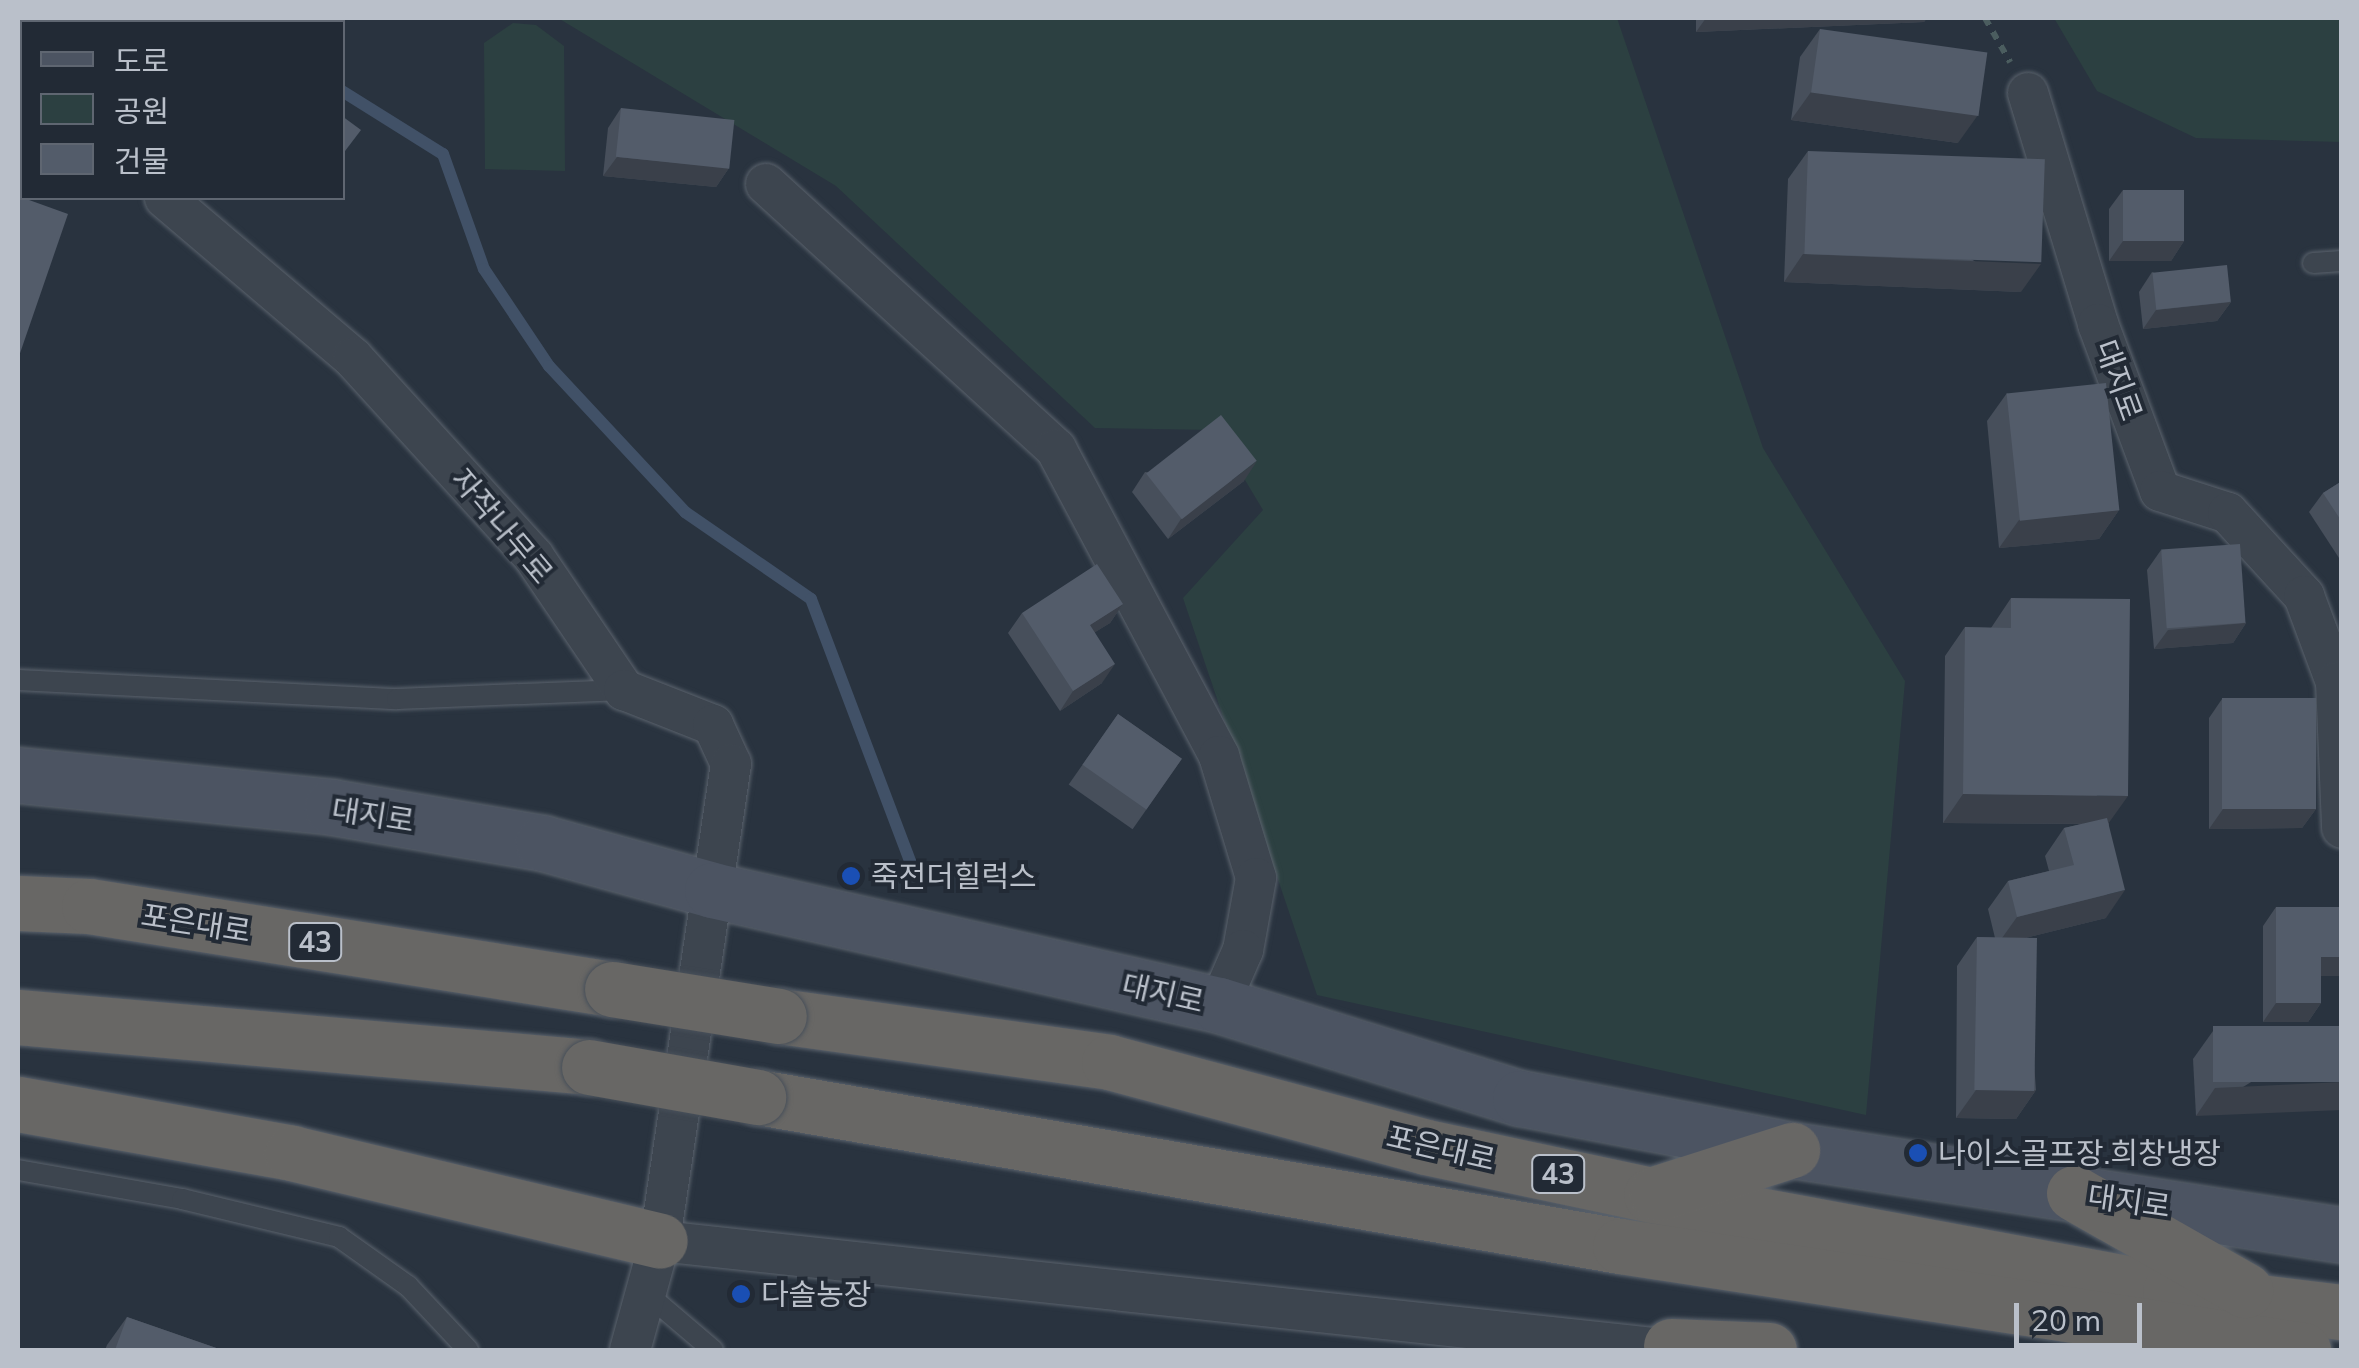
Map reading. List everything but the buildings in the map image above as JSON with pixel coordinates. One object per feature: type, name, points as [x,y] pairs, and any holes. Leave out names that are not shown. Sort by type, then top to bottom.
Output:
[{"type":"highway","name":"포은대로","points":[[18,903],[89,906],[779,1016],[1109,1062],[1426,1147],[1651,1195],[2170,1291],[2342,1312]]},
{"type":"highway","name":"43","points":[[18,1018],[589,1066],[1620,1246],[2304,1350]]},
{"type":"highway","points":[[18,1104],[292,1153],[660,1241]]},
{"type":"highway","points":[[1651,1195],[1792,1150]]},
{"type":"highway","points":[[2074,1193],[2260,1299]]},
{"type":"highway","points":[[1672,1348],[1770,1350]]},
{"type":"main road","name":"대지로","points":[[18,776],[332,807],[543,843],[712,890],[1219,1005],[1520,1098],[1792,1150],[2324,1228]]},
{"type":"street","name":"대지로","points":[[2028,93],[2098,324],[2160,490],[2228,513],[2304,596],[2336,682],[2342,828]]},
{"type":"street","points":[[766,184],[1056,449],[1220,756],[1256,878],[1243,950],[1219,1005]]},
{"type":"street","name":"자작나무로","points":[[167,200],[353,358],[534,557],[624,690]]},
{"type":"street","points":[[624,690],[714,725],[731,764],[660,1241],[630,1350]]},
{"type":"street","points":[[660,1241],[1672,1348]]},
{"type":"lane","points":[[2313,263],[2342,261]]},
{"type":"lane","points":[[18,680],[397,699],[624,690]]},
{"type":"lane","points":[[18,1170],[182,1199],[338,1237],[408,1286],[468,1350]]},
{"type":"lane","points":[[646,1293],[713,1350]]},
{"type":"green space","points":[[558,18],[1617,18],[1763,448],[1905,681],[1866,1115],[1317,995],[1183,598],[1263,510],[1215,430],[1095,428],[836,186]]},
{"type":"green space","points":[[2054,18],[2341,18],[2341,142],[2196,138],[2097,91]]},
{"type":"green space","points":[[513,23],[536,25],[564,46],[565,171],[485,169],[484,43]]},
{"type":"waterway","points":[[232,18],[236,20]]},
{"type":"waterway","points":[[345,93],[443,154],[484,269],[549,366],[685,512],[811,599],[914,871]]},
{"type":"place","name":"죽전더힐럭스","points":[[851,876]]},
{"type":"place","name":"나이스골프장.희창냉장","points":[[1918,1153]]},
{"type":"place","name":"다솔농장","points":[[741,1294]]}]
